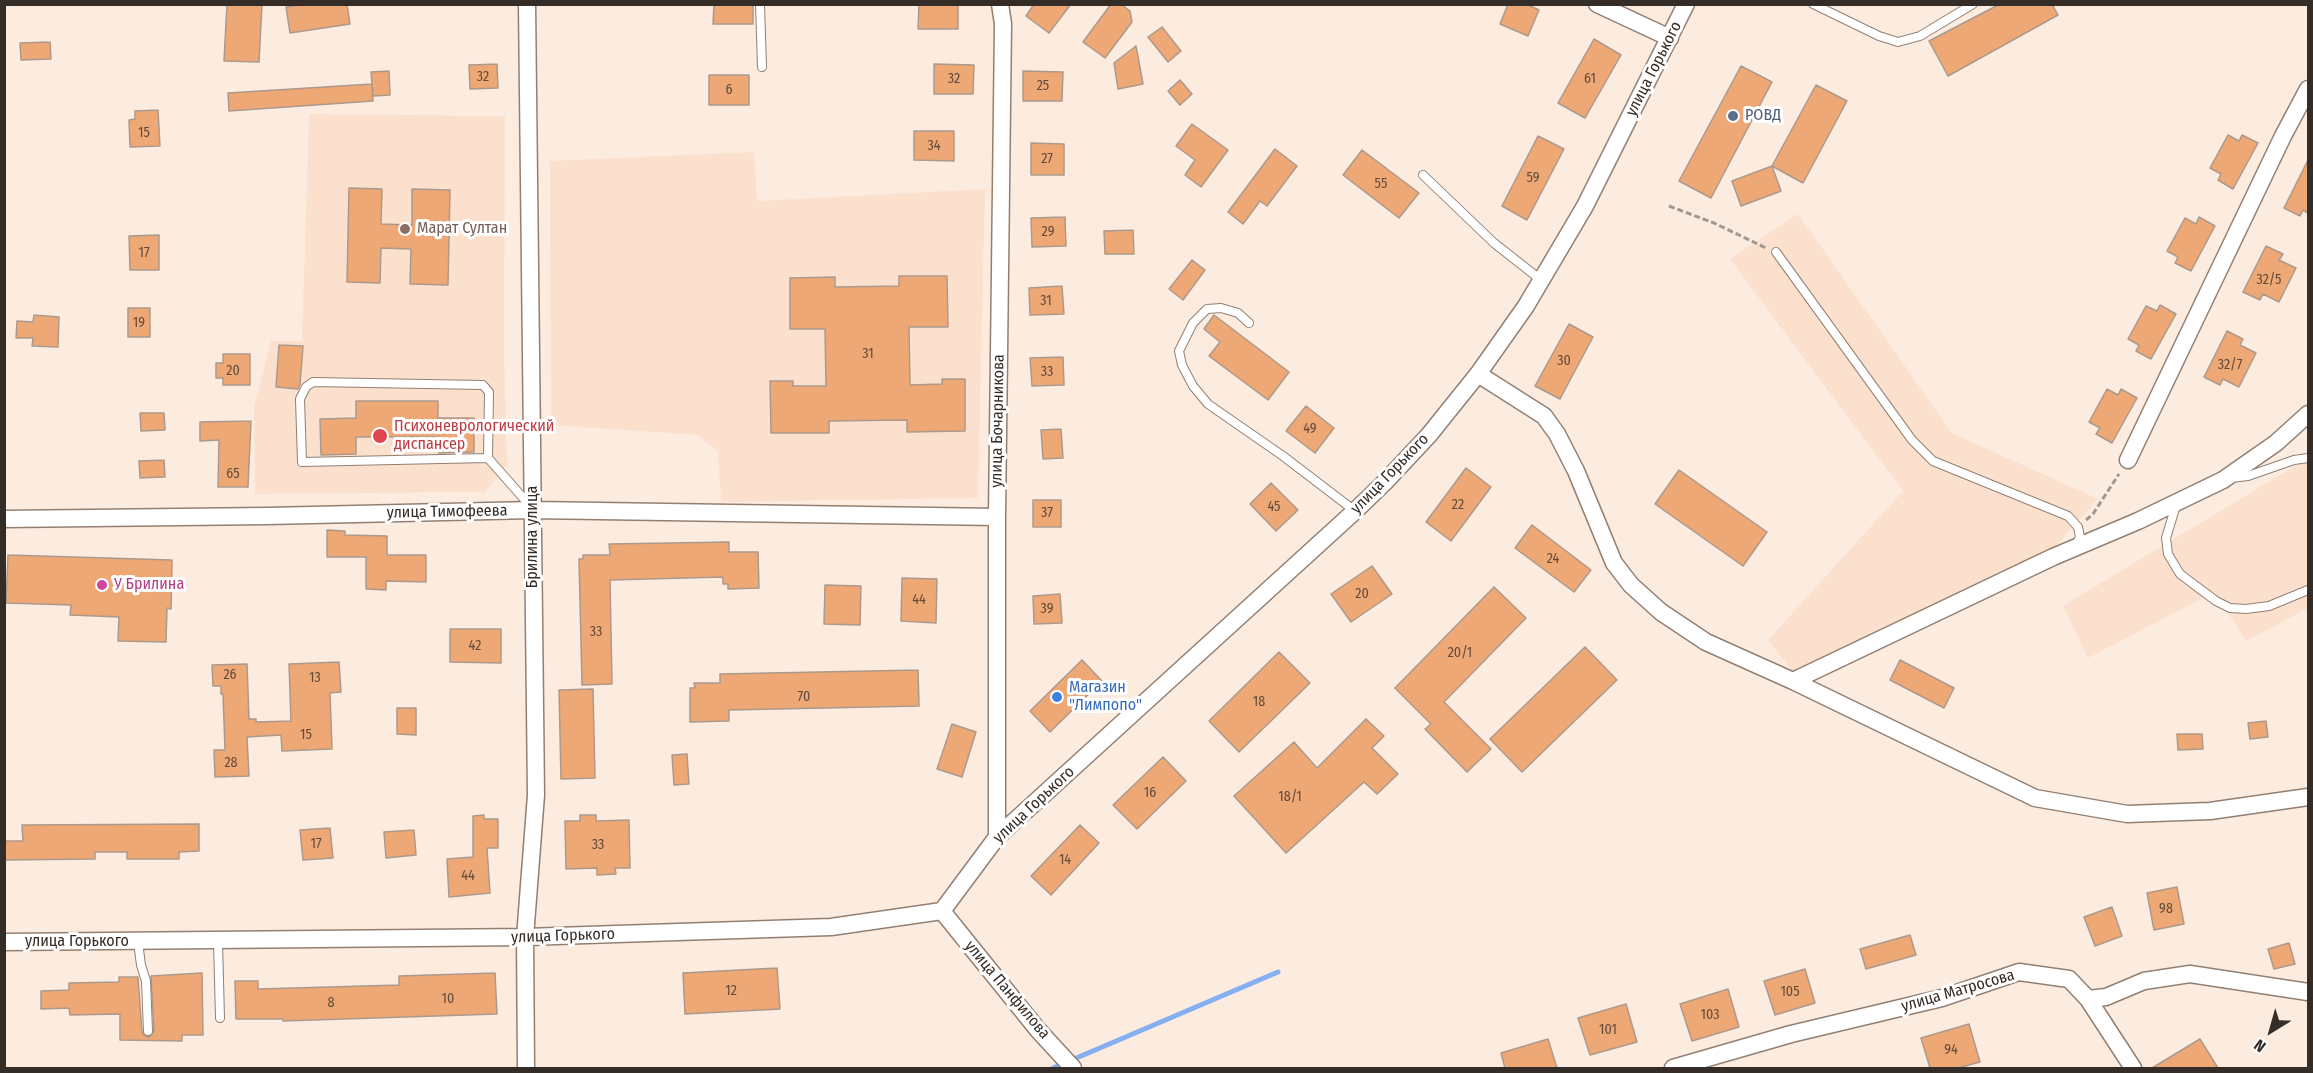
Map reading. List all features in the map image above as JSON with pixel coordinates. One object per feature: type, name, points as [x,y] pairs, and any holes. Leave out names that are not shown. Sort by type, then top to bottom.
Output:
[{"type":"street","name":"Брилина улица","points":[[526,1068],[525,937],[536,795],[527,4]]},
{"type":"street","name":"улица Бочарникова","points":[[997,837],[997,517],[1003,24],[1000,4]]},
{"type":"street","points":[[1597,4],[1670,38]]},
{"type":"street","name":"улица Горького","points":[[4,942],[525,937],[831,927],[942,911],[997,837],[1355,511],[1429,435],[1478,374],[1526,306],[1585,206],[1686,4]]},
{"type":"street","points":[[2128,460],[2283,136],[2308,89]]},
{"type":"street","points":[[1478,374],[1544,416],[1557,434],[1589,499],[1614,563],[1631,585],[1661,612],[1706,642],[1793,681],[2035,798],[2127,814],[2210,811],[2308,797]]},
{"type":"street","points":[[1793,681],[2223,480],[2276,443],[2308,414]]},
{"type":"street","name":"улица Тимофеева","points":[[4,519],[533,510],[997,517]]},
{"type":"street","name":"улица Панфилова","points":[[942,911],[1038,1030],[1073,1068]]},
{"type":"street","name":"улица Матросова","points":[[1673,1068],[1791,1034],[1942,998],[2019,972],[2069,980],[2088,999],[2133,1068]]},
{"type":"street","points":[[2088,999],[2106,997],[2144,981],[2190,974],[2308,992]]},
{"type":"lane","points":[[760,4],[762,67]]},
{"type":"lane","points":[[1814,4],[1879,36],[1899,42],[1920,36],[1973,4]]},
{"type":"lane","points":[[1423,175],[1494,243],[1541,280]]},
{"type":"lane","points":[[1776,252],[1912,440],[1933,461],[2068,516],[2078,527],[2080,537],[2074,548]]},
{"type":"lane","points":[[1249,322],[1238,313],[1221,308],[1207,309],[1193,323],[1179,351],[1182,364],[1193,386],[1208,404],[1283,456],[1355,511]]},
{"type":"lane","points":[[488,458],[302,462],[300,399],[306,387],[313,382],[483,385],[489,392],[488,458],[533,510]]},
{"type":"lane","points":[[2223,480],[2248,476],[2294,460],[2308,458]]},
{"type":"lane","points":[[2177,502],[2166,538],[2168,554],[2180,574],[2206,594],[2230,608],[2246,609],[2269,606],[2308,590]]},
{"type":"lane","points":[[218,941],[220,1018]]},
{"type":"lane","points":[[138,942],[146,981],[148,1031]]},
{"type":"path","points":[[1669,206],[1714,223],[1776,252]]},
{"type":"path","points":[[2078,527],[2093,514],[2128,460]]},
{"type":"shaded area","points":[[309,114],[505,116],[504,351],[507,465],[485,492],[255,494],[254,407],[271,341],[302,341]]},
{"type":"shaded area","points":[[754,152],[757,201],[985,189],[978,498],[721,502],[718,451],[697,435],[551,425],[550,161]]},
{"type":"shaded area","points":[[1798,214],[1952,433],[2098,499],[2053,549],[1795,674],[1768,640],[1903,491],[1730,259]]},
{"type":"shaded area","points":[[2308,458],[2308,608],[2246,641],[2214,592],[2088,658],[2063,606]]},
{"type":"building","points":[[227,4],[262,4],[259,62],[224,61]]},
{"type":"building","points":[[305,4],[347,4],[350,24],[290,33],[286,7]]},
{"type":"building","points":[[714,4],[753,4],[753,24],[713,24]]},
{"type":"building","points":[[919,4],[958,4],[958,29],[918,29]]},
{"type":"building","points":[[1034,4],[1071,4],[1049,33],[1026,16]]},
{"type":"building","points":[[1111,4],[1121,4],[1130,11],[1132,22],[1105,58],[1083,42]]},
{"type":"building","points":[[1508,4],[1526,4],[1539,10],[1528,36],[1500,24]]},
{"type":"building","points":[[2000,4],[2052,4],[2058,15],[1948,76],[1929,41]]},
{"type":"building","points":[[1162,27],[1181,51],[1168,62],[1148,37]]},
{"type":"building","points":[[1594,39],[1621,55],[1585,118],[1558,103]]},
{"type":"building","points":[[50,42],[51,59],[21,60],[20,43]]},
{"type":"building","points":[[1136,46],[1143,84],[1118,89],[1114,63]]},
{"type":"building","points":[[497,64],[498,88],[470,89],[469,65]]},
{"type":"building","points":[[934,64],[974,65],[973,94],[934,94]]},
{"type":"building","points":[[1741,66],[1772,82],[1711,198],[1679,181]]},
{"type":"building","points":[[389,71],[390,95],[373,96],[372,85],[373,101],[229,111],[228,93],[372,84],[371,72]]},
{"type":"building","points":[[1023,71],[1063,72],[1062,101],[1023,101]]},
{"type":"building","points":[[709,75],[749,75],[749,105],[709,105]]},
{"type":"building","points":[[1180,80],[1192,94],[1180,105],[1168,91]]},
{"type":"building","points":[[1816,85],[1847,101],[1803,183],[1772,166]]},
{"type":"building","points":[[158,110],[160,146],[130,147],[129,120],[135,119],[135,111]]},
{"type":"building","points":[[1192,124],[1228,150],[1201,187],[1185,175],[1195,160],[1176,146]]},
{"type":"building","points":[[914,131],[954,131],[954,161],[914,160]]},
{"type":"building","points":[[2228,135],[2239,141],[2242,135],[2258,143],[2233,189],[2218,180],[2221,174],[2210,168]]},
{"type":"building","points":[[1538,136],[1564,149],[1527,220],[1502,206]]},
{"type":"building","points":[[1031,143],[1064,144],[1064,175],[1031,175]]},
{"type":"building","points":[[1275,149],[1297,166],[1267,206],[1260,201],[1243,224],[1228,212]]},
{"type":"building","points":[[1362,150],[1419,193],[1399,218],[1343,175]]},
{"type":"building","points":[[2308,160],[2308,213],[2303,210],[2300,216],[2284,208]]},
{"type":"building","points":[[1772,166],[1781,191],[1741,206],[1732,181]]},
{"type":"building","points":[[349,188],[382,189],[381,224],[412,225],[412,189],[450,190],[448,285],[410,284],[411,249],[381,248],[380,283],[347,282]]},
{"type":"building","points":[[1065,217],[1066,246],[1032,247],[1031,218]]},
{"type":"building","points":[[2199,217],[2215,226],[2191,271],[2175,263],[2178,257],[2167,251],[2185,218],[2196,224]]},
{"type":"building","points":[[1133,230],[1134,254],[1105,254],[1104,231]]},
{"type":"building","points":[[159,235],[159,270],[130,270],[129,236]]},
{"type":"building","points":[[2266,246],[2283,254],[2279,260],[2296,268],[2279,302],[2263,294],[2260,300],[2243,292]]},
{"type":"building","points":[[1192,260],[1205,270],[1183,300],[1169,289]]},
{"type":"building","points":[[899,276],[947,276],[948,327],[909,327],[910,385],[942,384],[942,379],[965,379],[965,431],[907,432],[907,420],[829,421],[829,433],[771,433],[770,381],[793,381],[793,386],[826,386],[825,329],[790,329],[790,278],[835,277],[835,287],[899,286]]},
{"type":"building","points":[[1062,286],[1064,314],[1030,315],[1029,288]]},
{"type":"building","points":[[2160,305],[2176,314],[2151,359],[2136,351],[2139,345],[2128,339],[2146,306],[2157,311]]},
{"type":"building","points":[[128,308],[150,308],[150,337],[128,337]]},
{"type":"building","points":[[34,315],[59,317],[58,347],[32,346],[33,338],[16,338],[17,321],[33,322]]},
{"type":"building","points":[[1214,315],[1289,372],[1268,400],[1209,356],[1220,342],[1204,329]]},
{"type":"building","points":[[1569,324],[1593,337],[1560,399],[1535,386]]},
{"type":"building","points":[[2227,331],[2243,339],[2240,345],[2256,353],[2239,387],[2223,379],[2220,385],[2204,377]]},
{"type":"building","points":[[279,345],[303,346],[298,389],[276,387]]},
{"type":"building","points":[[223,354],[250,354],[250,385],[223,385],[223,378],[216,378],[216,363],[223,363]]},
{"type":"building","points":[[1063,357],[1064,385],[1032,386],[1030,358]]},
{"type":"building","points":[[2107,389],[2118,395],[2121,389],[2137,398],[2112,443],[2096,434],[2100,428],[2089,422]]},
{"type":"building","points":[[356,401],[438,401],[438,418],[474,418],[474,452],[439,453],[439,437],[356,437],[356,454],[321,455],[320,419],[356,418]]},
{"type":"building","points":[[1306,406],[1334,428],[1315,453],[1286,431]]},
{"type":"building","points":[[140,413],[164,413],[165,430],[141,431]]},
{"type":"building","points":[[251,421],[248,487],[218,487],[219,440],[200,441],[200,422]]},
{"type":"building","points":[[1061,429],[1063,458],[1043,459],[1041,430]]},
{"type":"building","points":[[164,460],[165,477],[140,478],[139,461]]},
{"type":"building","points":[[1466,468],[1491,487],[1451,541],[1426,522]]},
{"type":"building","points":[[1679,470],[1767,532],[1743,566],[1655,504]]},
{"type":"building","points":[[1271,483],[1298,510],[1276,531],[1250,504]]},
{"type":"building","points":[[1033,500],[1061,500],[1061,527],[1033,527]]},
{"type":"building","points":[[1532,525],[1591,570],[1574,592],[1515,548]]},
{"type":"building","points":[[327,530],[345,531],[345,535],[387,536],[387,555],[426,555],[426,582],[386,581],[386,590],[366,589],[366,557],[327,557]]},
{"type":"building","points":[[729,542],[729,552],[758,552],[759,588],[728,589],[728,584],[723,584],[723,577],[610,580],[612,684],[582,685],[579,559],[583,559],[583,555],[610,555],[609,544]]},
{"type":"building","name":"У Брилина","points":[[8,555],[172,560],[171,609],[167,608],[166,642],[118,641],[119,617],[70,615],[71,605],[6,603]]},
{"type":"building","points":[[1372,566],[1392,594],[1351,622],[1331,594]]},
{"type":"building","points":[[902,578],[937,579],[936,623],[901,621]]},
{"type":"building","points":[[825,585],[861,586],[860,625],[824,624]]},
{"type":"building","points":[[1494,587],[1526,618],[1444,702],[1491,749],[1467,772],[1425,729],[1431,724],[1395,688]]},
{"type":"building","points":[[1060,594],[1062,623],[1034,624],[1033,596]]},
{"type":"building","points":[[450,629],[501,629],[501,663],[450,662]]},
{"type":"building","points":[[1585,647],[1617,680],[1522,772],[1490,739]]},
{"type":"building","points":[[1279,652],[1310,683],[1239,752],[1209,721]]},
{"type":"building","points":[[1082,660],[1102,681],[1050,732],[1030,711]]},
{"type":"building","points":[[1900,660],[1954,688],[1944,708],[1890,680]]},
{"type":"building","points":[[339,662],[341,692],[330,693],[332,749],[282,751],[281,735],[247,737],[249,776],[215,777],[214,750],[225,750],[223,694],[221,694],[221,686],[213,686],[212,665],[247,664],[249,719],[256,719],[256,722],[291,721],[289,664]]},
{"type":"building","points":[[918,670],[919,706],[729,710],[729,721],[690,722],[690,688],[695,688],[694,683],[720,683],[720,674]]},
{"type":"building","points":[[593,689],[595,778],[561,779],[559,690]]},
{"type":"building","points":[[397,708],[416,708],[416,735],[397,734]]},
{"type":"building","points":[[1366,719],[1384,736],[1372,748],[1398,774],[1377,794],[1364,782],[1286,853],[1234,796],[1294,742],[1317,768]]},
{"type":"building","points":[[2266,721],[2268,737],[2250,739],[2248,723]]},
{"type":"building","points":[[952,724],[976,732],[962,777],[937,769]]},
{"type":"building","points":[[2177,734],[2202,734],[2203,749],[2178,750]]},
{"type":"building","points":[[687,754],[689,784],[674,785],[672,755]]},
{"type":"building","points":[[1163,757],[1186,781],[1137,829],[1113,805]]},
{"type":"building","points":[[484,815],[484,819],[498,819],[498,848],[487,848],[490,893],[449,897],[447,859],[473,857],[473,816]]},
{"type":"building","points":[[580,815],[596,815],[596,821],[629,820],[630,868],[615,868],[616,874],[597,875],[597,868],[566,869],[565,821],[580,821]]},
{"type":"building","points":[[199,824],[199,851],[179,852],[179,859],[127,859],[127,852],[95,852],[95,859],[4,860],[4,841],[23,841],[22,825]]},
{"type":"building","points":[[1080,825],[1099,843],[1051,895],[1031,876]]},
{"type":"building","points":[[330,828],[333,858],[303,860],[300,830]]},
{"type":"building","points":[[414,830],[416,855],[386,858],[384,832]]},
{"type":"building","points":[[2177,887],[2184,924],[2154,930],[2147,893]]},
{"type":"building","points":[[2112,907],[2122,936],[2095,946],[2084,917]]},
{"type":"building","points":[[1910,935],[1916,955],[1866,969],[1860,949]]},
{"type":"building","points":[[2289,943],[2295,964],[2274,969],[2268,949]]},
{"type":"building","points":[[777,968],[780,1009],[685,1014],[683,973]]},
{"type":"building","points":[[1805,969],[1815,1003],[1775,1015],[1764,981]]},
{"type":"building","points":[[202,973],[203,1035],[182,1035],[182,1041],[120,1040],[120,1014],[70,1015],[69,1008],[41,1009],[41,991],[69,990],[69,983],[119,982],[119,977],[138,977],[142,1032],[149,1037],[154,1031],[151,976]]},
{"type":"building","points":[[495,973],[497,1014],[283,1021],[283,1019],[236,1019],[235,981],[258,981],[258,989],[399,985],[399,976]]},
{"type":"building","points":[[1728,989],[1739,1027],[1692,1041],[1680,1004]]},
{"type":"building","points":[[1626,1004],[1637,1042],[1590,1055],[1578,1018]]},
{"type":"building","points":[[1969,1024],[1980,1062],[1958,1068],[1930,1068],[1921,1038]]},
{"type":"building","points":[[1548,1039],[1557,1068],[1505,1068],[1501,1053]]},
{"type":"building","points":[[2200,1039],[2218,1068],[2152,1068]]},
{"type":"waterway","points":[[1053,1068],[1278,972]]},
{"type":"place","name":"РОВД","points":[[1733,116]]},
{"type":"place","name":"Марат Султан","points":[[405,229]]},
{"type":"place","name":"Психоневрологический диспансер","points":[[380,436]]},
{"type":"place","name":"У Брилина","points":[[102,585]]},
{"type":"place","name":"Магазин \"Лимпопо\"","points":[[1057,697]]}]
